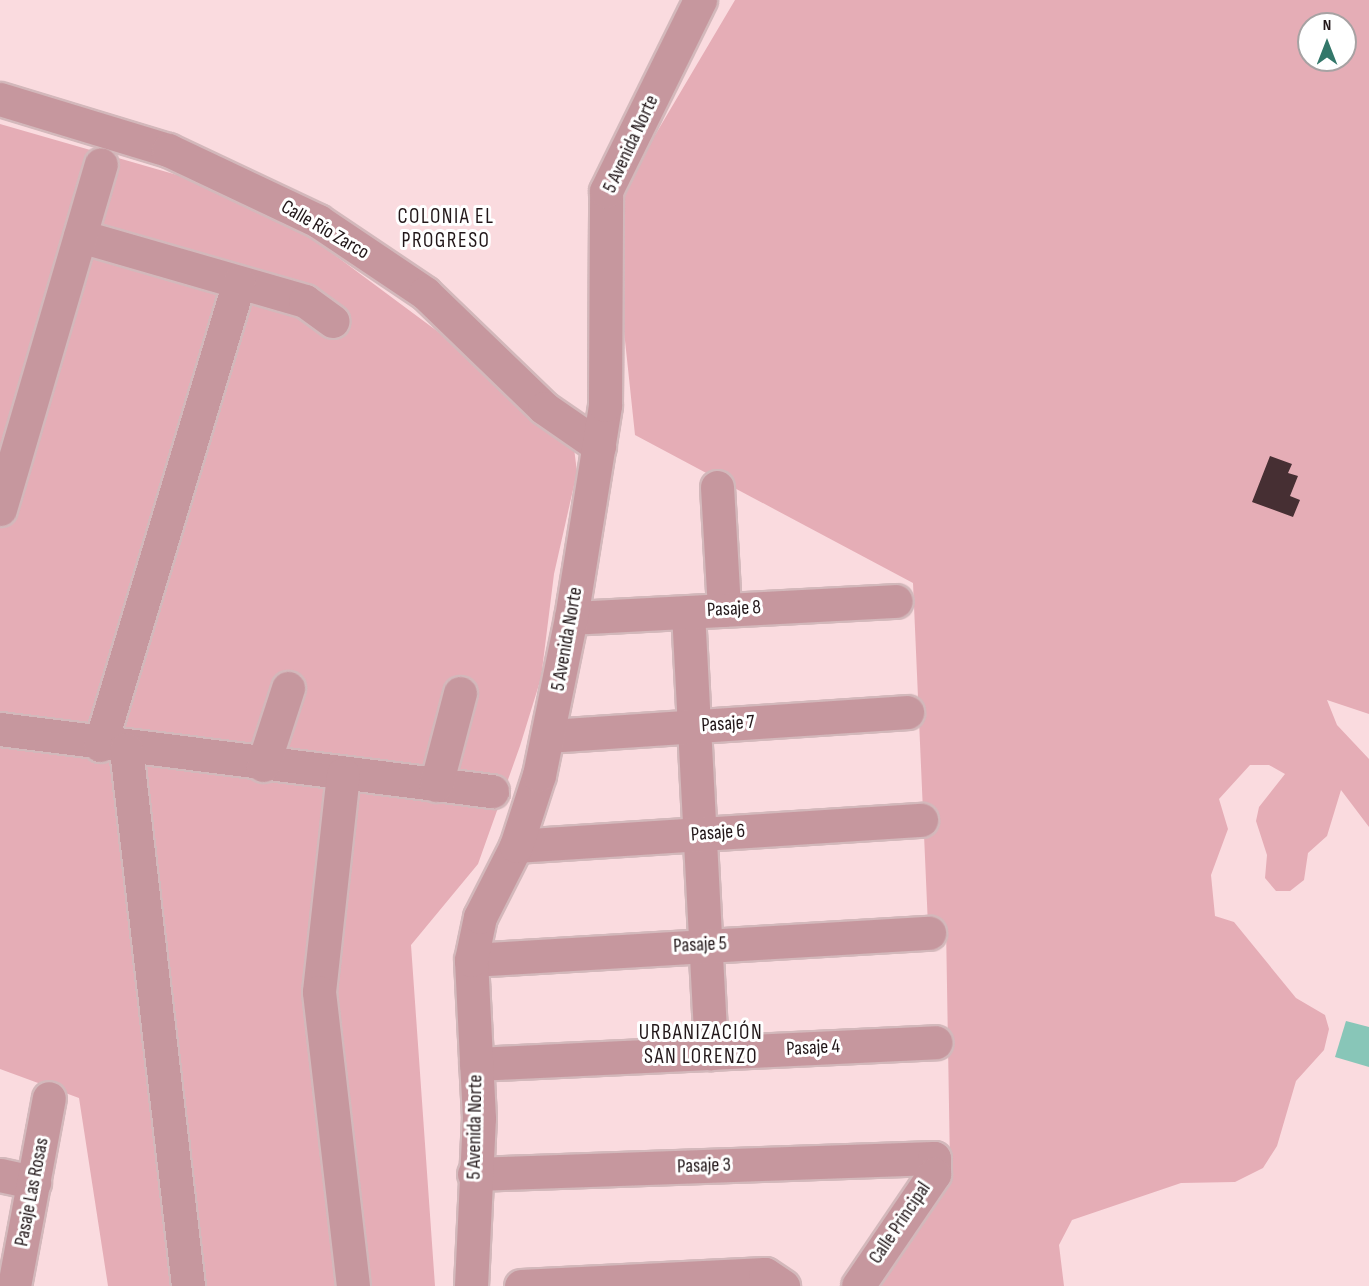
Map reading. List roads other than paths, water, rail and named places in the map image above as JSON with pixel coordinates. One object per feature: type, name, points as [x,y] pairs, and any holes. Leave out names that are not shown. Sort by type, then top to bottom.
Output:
[{"type":"street","name":"5 Avenida Norte","points":[[471,1286],[476,1064],[471,960],[480,916],[516,846],[548,736],[571,618],[599,446],[607,366],[606,191],[700,0]]},
{"type":"street","name":"Calle Río Zarco","points":[[0,99],[168,150],[318,221],[425,293],[544,408],[599,446]]},
{"type":"street","points":[[0,509],[101,164]]},
{"type":"street","points":[[80,236],[305,301],[333,321]]},
{"type":"street","points":[[188,1286],[113,747],[239,282]]},
{"type":"street","points":[[717,487],[724,610]]},
{"type":"street","name":"Pasaje 8","points":[[571,618],[896,601]]},
{"type":"street","points":[[688,612],[711,1053]]},
{"type":"street","points":[[263,765],[288,688]]},
{"type":"street","points":[[436,785],[460,693]]},
{"type":"street","name":"Pasaje 7","points":[[548,736],[908,712]]},
{"type":"street","points":[[0,729],[113,747],[492,791]]},
{"type":"street","points":[[343,774],[319,992],[353,1286]]},
{"type":"street","name":"Pasaje 6","points":[[516,846],[921,820]]},
{"type":"street","name":"Pasaje 5","points":[[471,960],[929,933]]},
{"type":"street","name":"Pasaje 4","points":[[476,1064],[935,1042]]},
{"type":"street","name":"Pasaje Las Rosas","points":[[14,1286],[49,1098]]},
{"type":"street","name":"Pasaje 3","points":[[474,1174],[934,1158]]},
{"type":"street","name":"Calle Principal","points":[[858,1286],[934,1174],[934,1158]]},
{"type":"street","points":[[0,1175],[34,1182]]},
{"type":"street","points":[[521,1286],[765,1274],[783,1286]]},
{"type":"district","name":"COLONIA EL PROGRESO","points":[[446,229]]},
{"type":"district","name":"URBANIZACIÓN SAN LORENZO","points":[[701,1045]]}]
